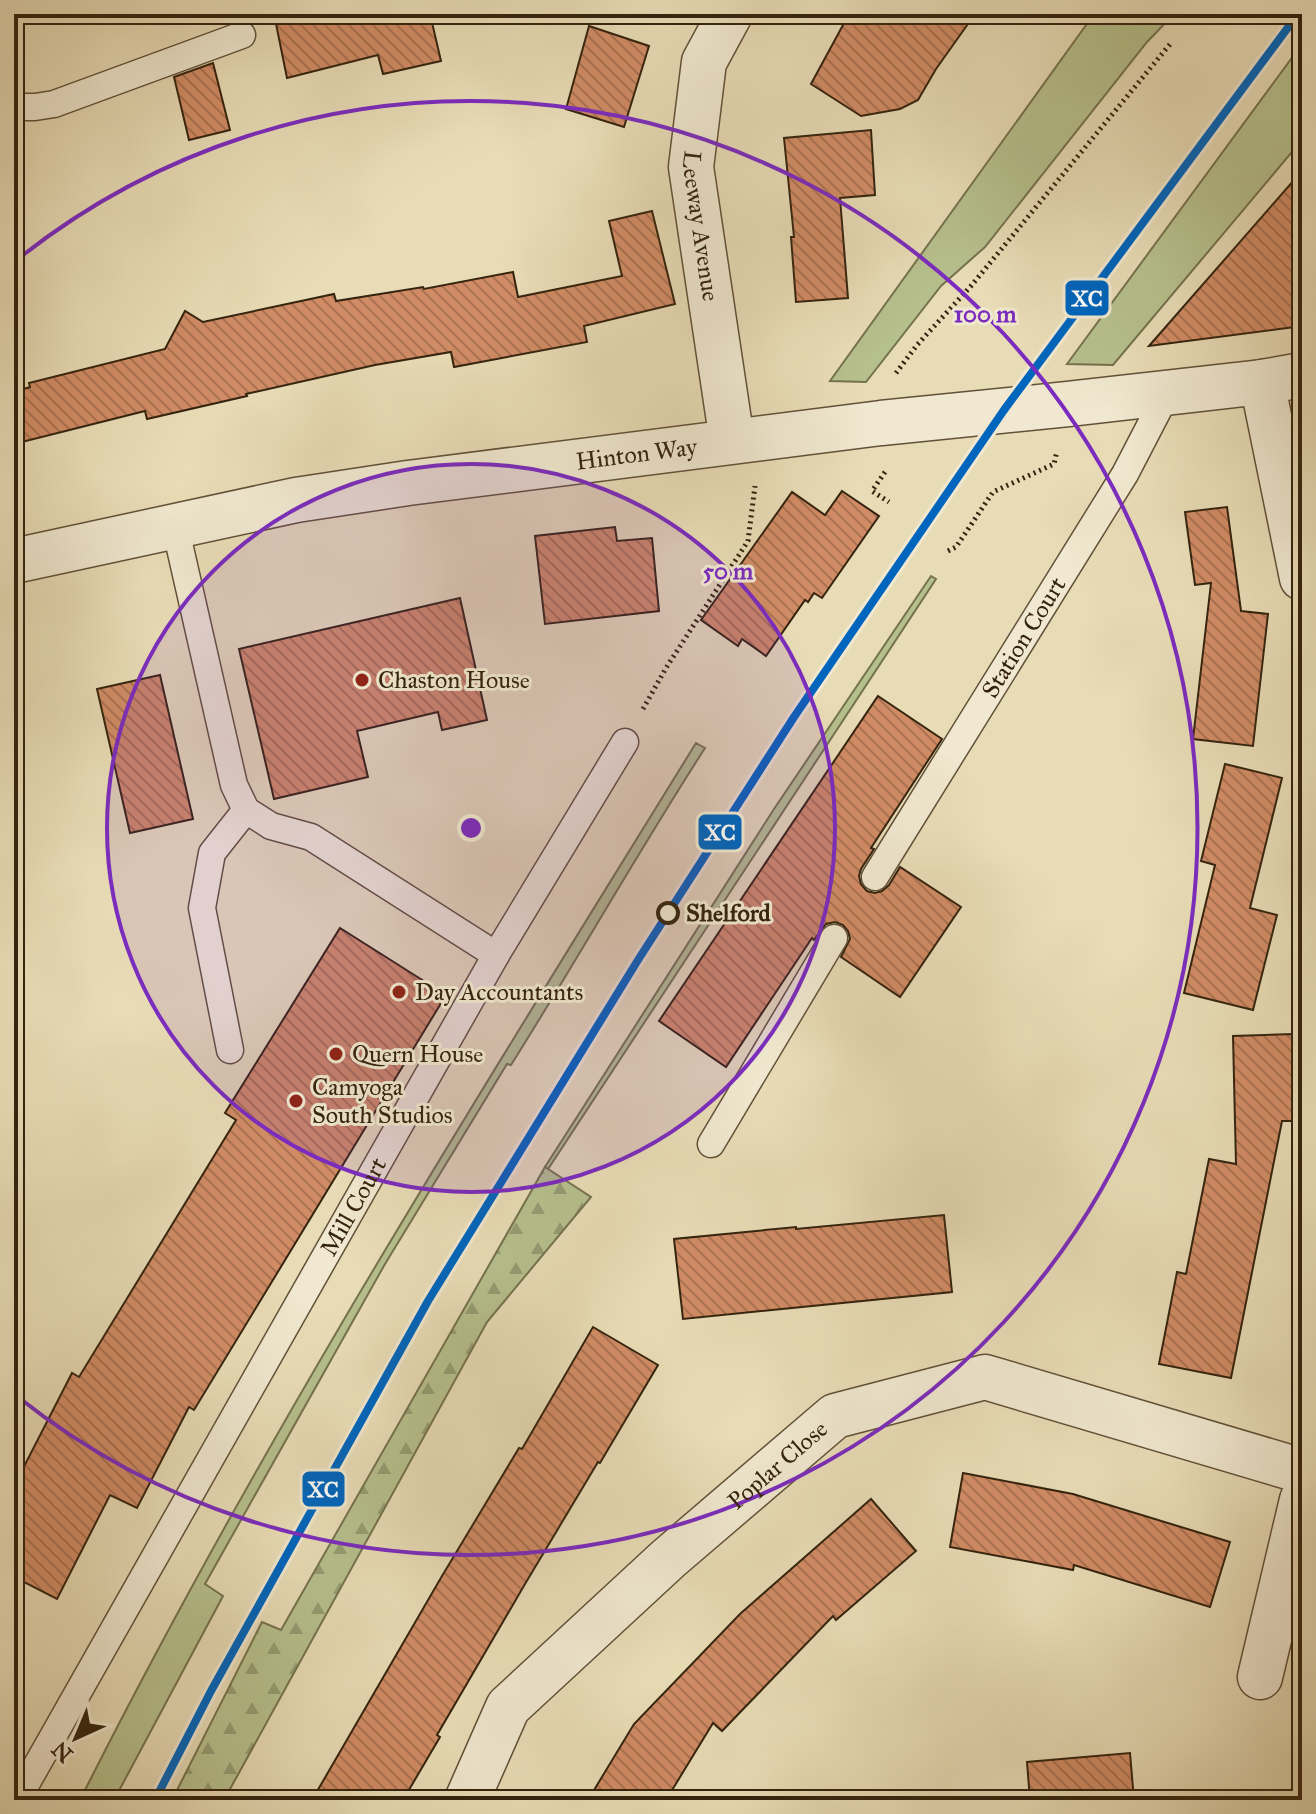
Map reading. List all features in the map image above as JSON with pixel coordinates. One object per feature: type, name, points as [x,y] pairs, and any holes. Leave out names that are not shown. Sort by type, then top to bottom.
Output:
[{"type":"street","name":"Leeway Avenue","points":[[730,14],[704,62],[691,167],[745,440]]},
{"type":"street","name":"Hinton Way","points":[[14,561],[296,500],[858,426],[1282,378]]},
{"type":"street","points":[[1282,378],[1302,578]]},
{"type":"street","name":"Poplar Close","points":[[467,1800],[508,1707],[668,1559],[835,1416],[985,1377],[1302,1471]]},
{"type":"street","points":[[1260,1677],[1302,1500]]},
{"type":"lane","points":[[14,107],[54,104],[242,35]]},
{"type":"lane","name":"Station Court","points":[[875,877],[1125,474],[1167,393]]},
{"type":"lane","points":[[175,526],[234,785],[246,810],[271,826],[311,837],[496,955]]},
{"type":"lane","name":"Mill Court","points":[[17,1800],[496,955],[625,742]]},
{"type":"lane","points":[[230,1050],[202,908],[212,853],[246,810]]},
{"type":"lane","points":[[711,1144],[834,938]]},
{"type":"path","points":[[858,426],[917,345],[971,286],[1171,43]]},
{"type":"path","points":[[948,551],[956,547],[993,492],[1054,464],[1068,404]]},
{"type":"path","points":[[625,742],[666,668],[748,541],[755,496],[745,440]]},
{"type":"green space","points":[[1094,14],[1174,14],[1147,42],[985,247],[941,286],[866,382],[830,381]]},
{"type":"green space","points":[[1302,44],[1302,140],[1113,365],[1067,364]]},
{"type":"green space","points":[[931,576],[936,579],[548,1169],[545,1167],[774,809]]},
{"type":"green space","points":[[696,743],[705,748],[385,1264],[205,1584],[223,1596],[114,1800],[80,1800],[150,1664],[299,1397],[455,1134]]},
{"type":"green space","points":[[545,1167],[591,1197],[487,1322],[224,1800],[172,1800],[262,1622],[281,1630]]},
{"type":"building","points":[[274,14],[430,14],[441,61],[383,74],[378,55],[287,78]]},
{"type":"building","points":[[849,14],[975,14],[918,100],[900,109],[861,116],[811,84]]},
{"type":"building","points":[[589,26],[649,46],[624,127],[566,109]]},
{"type":"building","points":[[213,63],[230,130],[189,140],[174,77]]},
{"type":"building","points":[[871,130],[875,195],[840,198],[848,298],[796,302],[791,237],[794,237],[784,138]]},
{"type":"building","points":[[1302,171],[1302,326],[1149,346]]},
{"type":"building","points":[[652,211],[675,304],[584,326],[587,342],[454,367],[451,352],[375,365],[147,419],[145,411],[14,444],[14,392],[30,387],[29,383],[165,349],[185,311],[203,322],[334,294],[336,301],[513,272],[518,297],[622,276],[609,221]]},
{"type":"building","points":[[842,491],[879,516],[822,598],[814,593],[808,602],[805,600],[766,656],[742,639],[738,646],[701,620],[792,492],[825,515]]},
{"type":"building","points":[[1227,507],[1241,611],[1268,614],[1253,746],[1193,739],[1211,583],[1195,585],[1185,512]]},
{"type":"building","points":[[615,527],[617,541],[652,538],[659,611],[545,624],[535,536]]},
{"type":"building","name":"Chaston House","points":[[460,598],[487,720],[442,730],[438,712],[357,731],[368,777],[274,799],[239,649]]},
{"type":"building","points":[[160,675],[193,819],[130,833],[97,689]]},
{"type":"building","points":[[878,696],[942,739],[871,848],[874,849],[859,876],[861,884],[867,891],[882,891],[900,867],[961,907],[900,997],[841,957],[850,939],[848,931],[835,922],[826,924],[814,940],[812,938],[726,1067],[659,1021]]},
{"type":"building","points":[[1225,764],[1282,778],[1250,908],[1277,915],[1253,1010],[1184,993],[1215,865],[1201,861]]},
{"type":"building","points":[[340,928],[446,995],[194,1410],[189,1407],[137,1508],[110,1495],[57,1599],[14,1577],[14,1486],[72,1373],[79,1377],[236,1120],[225,1113]]},
{"type":"building","points":[[1293,1034],[1295,1121],[1282,1121],[1231,1378],[1159,1364],[1177,1272],[1186,1274],[1209,1159],[1236,1164],[1233,1036]]},
{"type":"building","points":[[944,1215],[952,1292],[683,1319],[674,1239]]},
{"type":"building","points":[[593,1327],[658,1365],[525,1584],[403,1800],[312,1800],[442,1576],[519,1448],[522,1449]]},
{"type":"building","points":[[963,1473],[1073,1494],[1230,1542],[1210,1607],[1074,1565],[1073,1570],[950,1547]]},
{"type":"building","points":[[871,1499],[916,1551],[836,1620],[833,1616],[722,1731],[713,1723],[666,1800],[588,1800],[634,1724],[740,1614]]},
{"type":"building","points":[[1130,1753],[1134,1800],[1030,1800],[1027,1762]]},
{"type":"transit line","name":"XC","points":[[155,1800],[211,1691],[428,1301],[638,960],[794,717],[1004,410],[1298,14]]},
{"type":"place","name":"Chaston House","points":[[362,680]]},
{"type":"place","name":"Shelford","points":[[668,913]]},
{"type":"place","name":"Day Accountants","points":[[399,992]]},
{"type":"place","name":"Quern House","points":[[336,1054]]},
{"type":"place","name":"Camyoga South Studios","points":[[296,1101]]}]
